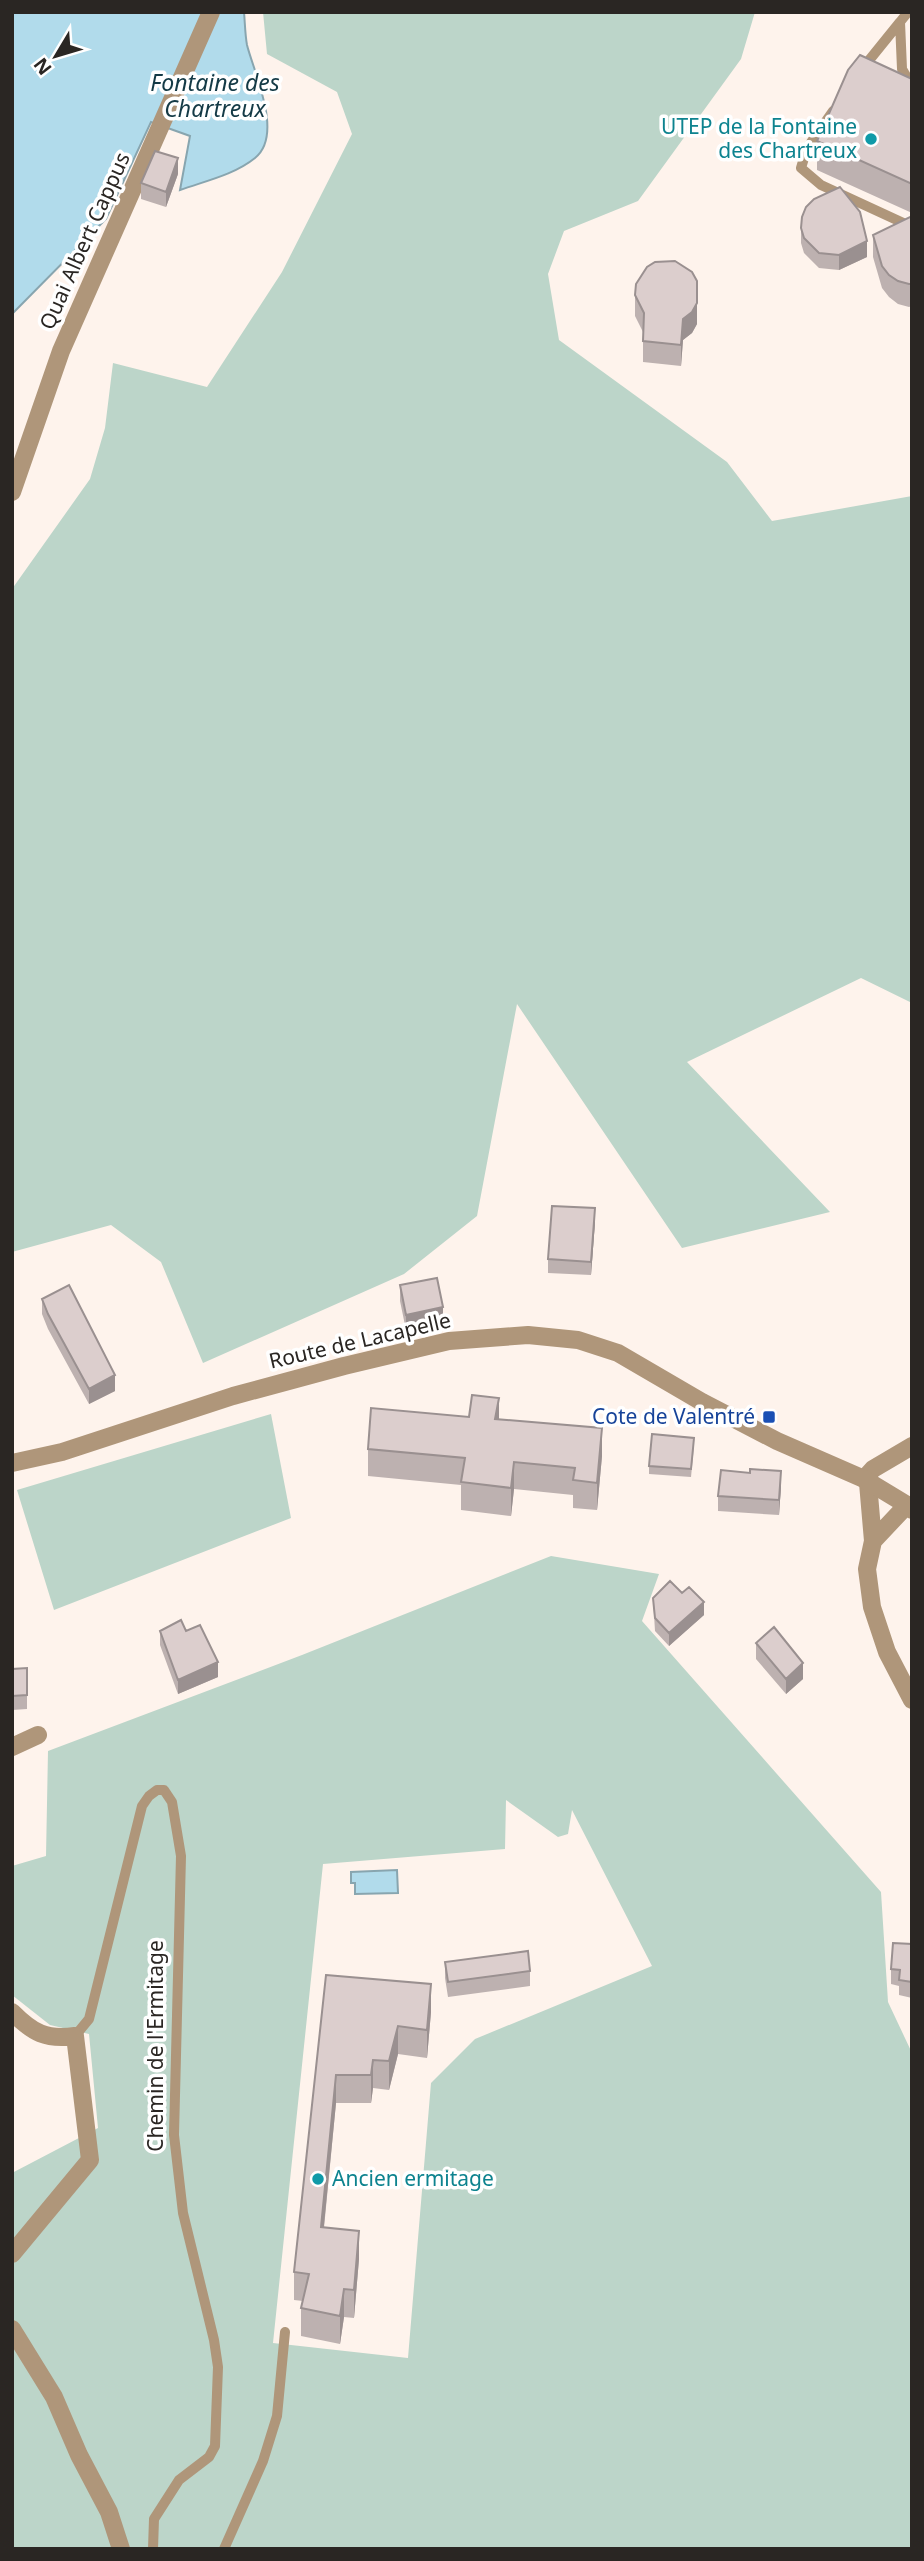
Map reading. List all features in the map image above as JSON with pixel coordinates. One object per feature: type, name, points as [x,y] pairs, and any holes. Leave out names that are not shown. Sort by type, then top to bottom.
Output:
[{"type":"street","name":"Quai Albert Cappus","points":[[12,492],[61,351],[211,12]]},
{"type":"street","name":"Route de Lacapelle","points":[[12,1463],[62,1452],[233,1396],[344,1366],[449,1341],[528,1335],[578,1340],[618,1353],[702,1402],[776,1441],[866,1481],[909,1507]]},
{"type":"street","points":[[912,1446],[873,1469],[866,1481],[873,1541],[867,1569],[872,1607],[887,1652],[912,1700]]},
{"type":"street","points":[[873,1541],[909,1507]]},
{"type":"street","points":[[12,1747],[38,1735]]},
{"type":"street","points":[[12,2012],[26,2026],[41,2035],[58,2038],[75,2036],[90,2160],[12,2254]]},
{"type":"street","points":[[12,2329],[54,2398],[79,2455],[109,2512],[121,2549]]},
{"type":"lane","points":[[853,81],[908,12]]},
{"type":"lane","points":[[900,22],[902,69],[912,86]]},
{"type":"lane","points":[[838,103],[807,148],[801,168],[821,185],[889,222],[912,227]]},
{"type":"lane","name":"Chemin de l'Ermitage","points":[[75,2036],[89,2019],[142,1806],[157,1790],[164,1790],[172,1802],[181,1856],[174,2135],[183,2213],[218,2367],[215,2446],[209,2457],[178,2480],[155,2519],[153,2549]]},
{"type":"lane","points":[[224,2549],[263,2461],[277,2416],[285,2332]]},
{"type":"green space","points":[[263,12],[755,12],[741,59],[638,201],[564,231],[548,274],[559,340],[727,462],[772,521],[912,496],[912,1003],[861,978],[687,1062],[830,1212],[682,1248],[517,1004],[477,1216],[404,1274],[203,1363],[161,1262],[111,1225],[12,1252],[12,589],[90,479],[105,428],[113,363],[207,387],[282,272],[352,134],[337,92],[267,54]]},
{"type":"green space","points":[[271,1414],[291,1518],[54,1610],[17,1490]]},
{"type":"green space","points":[[551,1556],[659,1574],[642,1621],[881,1892],[888,2002],[912,2053],[912,2549],[12,2549],[12,2173],[98,2128],[89,2034],[50,2025],[12,1995],[12,1866],[46,1856],[48,1751],[302,1655]],"holes":[[[506,1800],[558,1837],[568,1834],[572,1810],[652,1966],[475,2039],[431,2083],[408,2358],[273,2343],[323,1864],[505,1849]]]},
{"type":"water","name":"Fontaine des Chartreux","points":[[12,12],[244,12],[247,45],[264,103],[267,135],[263,148],[247,164],[180,190],[190,136],[151,122],[106,219],[12,314]]},
{"type":"water","points":[[397,1870],[398,1893],[355,1894],[351,1872]]},
{"type":"building","name":"UTEP de la Fontaine des Chartreux","points":[[860,55],[912,79],[912,184],[817,141],[848,70]]},
{"type":"building","points":[[155,151],[178,158],[166,192],[141,183]]},
{"type":"building","points":[[840,187],[860,212],[867,241],[839,255],[819,253],[804,238],[802,217],[806,207],[814,199]]},
{"type":"building","points":[[912,216],[912,284],[909,284],[889,275],[882,266],[873,235]]},
{"type":"building","points":[[675,261],[692,272],[697,281],[697,303],[692,312],[683,319],[681,345],[643,341],[644,313],[635,295],[636,284],[647,267],[655,262]]},
{"type":"building","points":[[552,1206],[595,1208],[591,1262],[548,1259]]},
{"type":"building","points":[[437,1278],[443,1307],[406,1315],[400,1285]]},
{"type":"building","points":[[69,1285],[115,1375],[89,1389],[42,1299]]},
{"type":"building","points":[[472,1395],[499,1398],[495,1419],[602,1428],[597,1483],[573,1480],[575,1468],[514,1462],[511,1488],[461,1482],[465,1458],[368,1449],[371,1408],[469,1417]]},
{"type":"building","points":[[652,1434],[694,1438],[691,1469],[649,1466]]},
{"type":"building","points":[[750,1469],[781,1471],[779,1500],[718,1496],[721,1470],[750,1473]]},
{"type":"building","points":[[670,1581],[682,1593],[689,1587],[704,1602],[669,1633],[655,1618],[653,1598]]},
{"type":"building","points":[[181,1620],[186,1631],[200,1625],[218,1662],[178,1680],[160,1631]]},
{"type":"building","points":[[774,1627],[803,1663],[786,1679],[756,1643]]},
{"type":"building","points":[[27,1668],[27,1695],[12,1696],[12,1669]]},
{"type":"building","points":[[893,1943],[912,1944],[912,1982],[899,1980],[900,1970],[891,1969]]},
{"type":"building","points":[[528,1951],[530,1971],[448,1982],[445,1962]]},
{"type":"building","name":"Ancien ermitage","points":[[326,1975],[431,1984],[427,2030],[398,2026],[389,2061],[373,2060],[371,2075],[336,2075],[321,2227],[359,2231],[354,2290],[344,2289],[340,2316],[301,2308],[309,2274],[294,2272]]},
{"type":"place","name":"UTEP de la Fontaine des Chartreux","points":[[871,139]]},
{"type":"place","name":"Cote de Valentré","points":[[769,1417]]},
{"type":"place","name":"Ancien ermitage","points":[[318,2179]]}]
